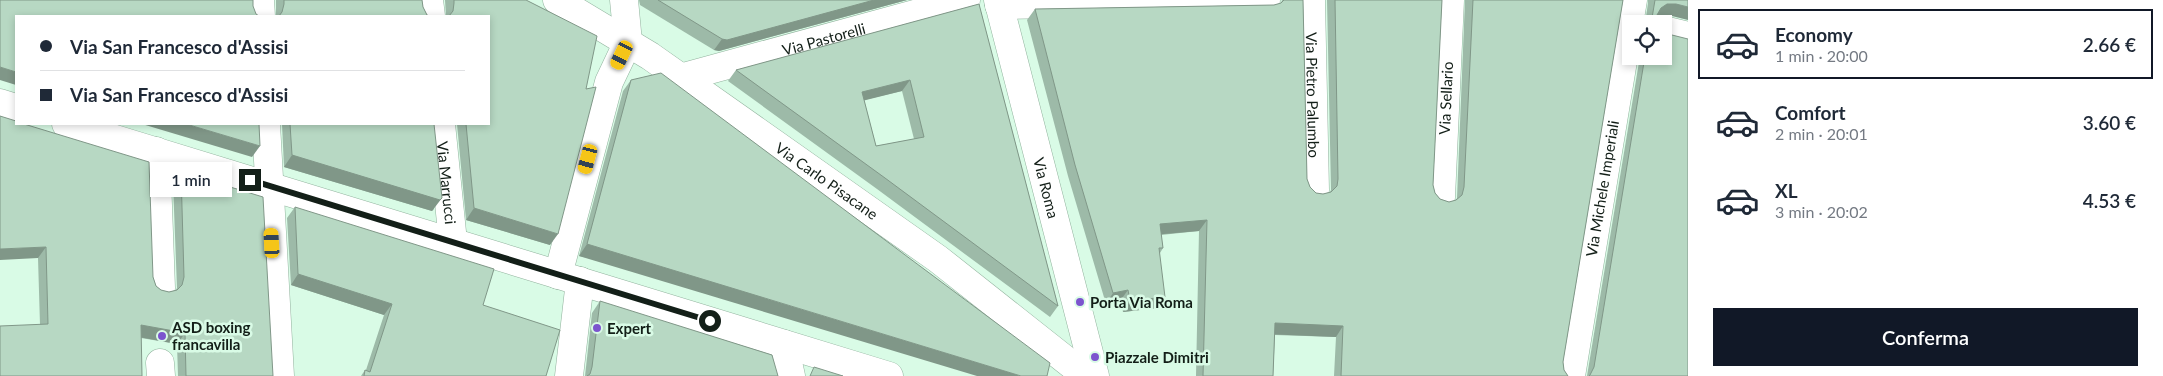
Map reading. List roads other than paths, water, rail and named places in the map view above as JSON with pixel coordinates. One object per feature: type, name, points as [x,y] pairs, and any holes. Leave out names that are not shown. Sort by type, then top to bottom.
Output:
[{"type":"street","points":[[260,0],[261,15]]},
{"type":"street","points":[[429,0],[431,15]]},
{"type":"street","name":"Via Carlo Pisacane","points":[[557,0],[628,42],[938,260],[1086,376]]},
{"type":"street","points":[[569,376],[569,278],[609,82],[628,42],[624,0]]},
{"type":"street","name":"Via Pastorelli","points":[[680,78],[966,0]]},
{"type":"street","points":[[998,3],[1266,0]]},
{"type":"street","name":"Via Pietro Palumbo","points":[[1311,0],[1315,190]]},
{"type":"street","name":"Via Sellario","points":[[1442,197],[1450,0]]},
{"type":"street","name":"Via Roma","points":[[998,3],[1095,376]]},
{"type":"street","points":[[1672,32],[1688,36]]},
{"type":"street","name":"Via Michele Imperiali","points":[[1571,376],[1624,65]]},
{"type":"street","points":[[0,104],[15,108]]},
{"type":"street","points":[[69,125],[889,376]]},
{"type":"street","points":[[266,125],[280,376]]},
{"type":"street","name":"Via Marrucci","points":[[441,125],[453,242]]},
{"type":"street","points":[[156,151],[161,288]]},
{"type":"street","points":[[784,344],[791,376]]},
{"type":"place","name":"Porta Via Roma","points":[[1080,302]]},
{"type":"place","name":"Expert","points":[[597,328]]},
{"type":"place","name":"ASD boxing francavilla","points":[[162,336]]},
{"type":"place","name":"Piazzale Dimitri","points":[[1095,357]]}]
